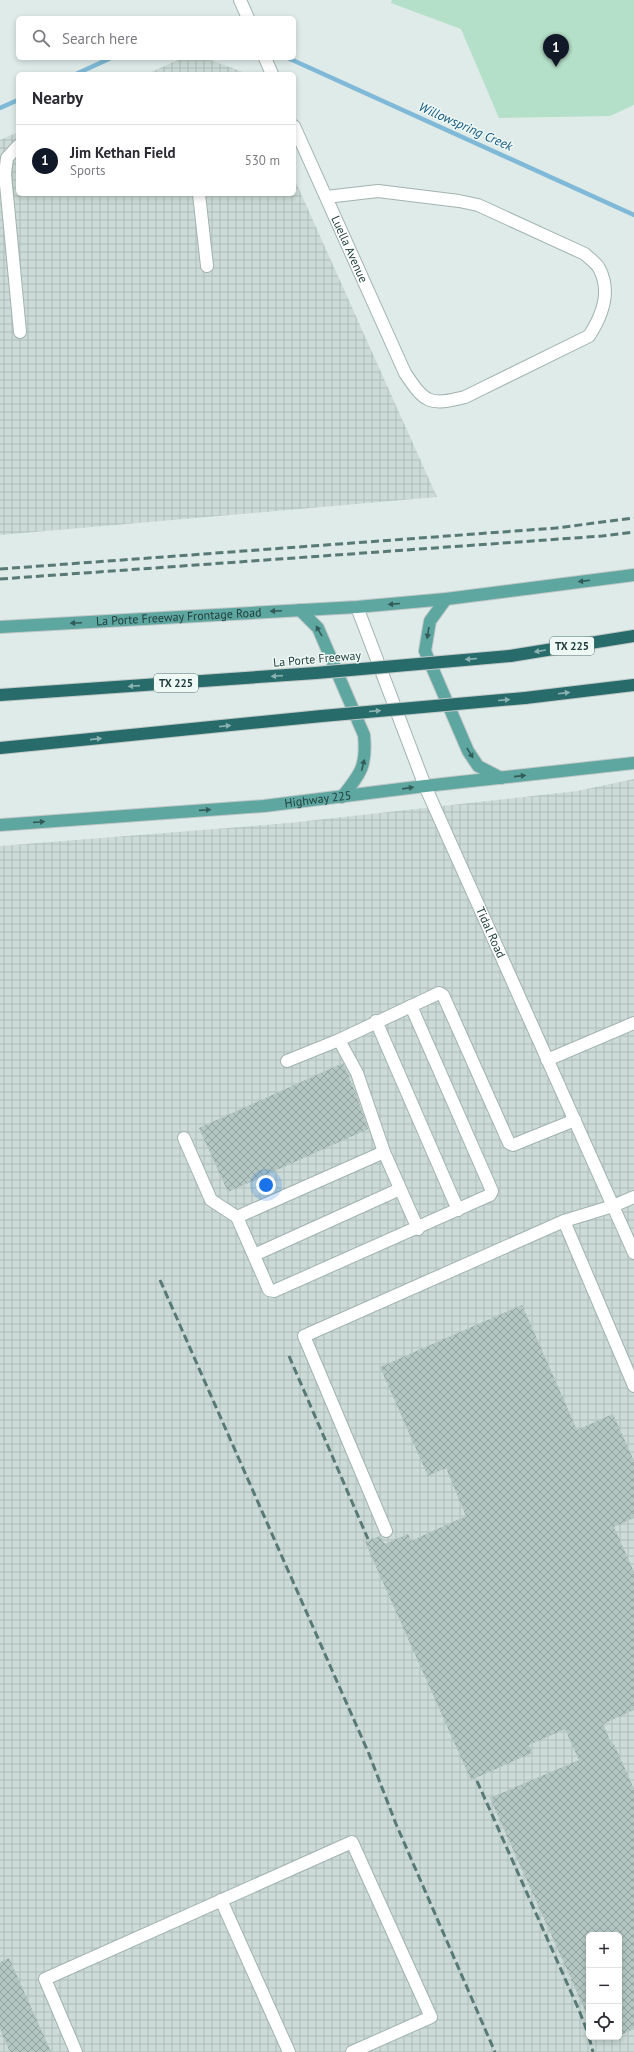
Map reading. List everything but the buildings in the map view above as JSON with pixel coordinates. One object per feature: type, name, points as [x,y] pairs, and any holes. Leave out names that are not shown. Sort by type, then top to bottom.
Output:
[{"type":"highway","name":"La Porte Freeway","points":[[0,695],[316,673],[510,656],[634,636]]},
{"type":"highway","points":[[0,748],[322,716],[526,698],[634,685]]},
{"type":"highway","points":[[0,690],[37,692]]},
{"type":"highway","points":[[0,751],[57,743]]},
{"type":"main road","points":[[357,607],[446,599],[634,575]]},
{"type":"main road","points":[[446,599],[430,621],[425,651],[468,751],[478,766],[501,778]]},
{"type":"main road","name":"La Porte Freeway Frontage Road","points":[[0,628],[357,607]]},
{"type":"main road","points":[[300,610],[318,628],[364,735],[366,753],[360,773],[342,797]]},
{"type":"main road","name":"Highway 225","points":[[0,825],[264,806],[425,786],[634,763]]},
{"type":"street","points":[[240,0],[247,16]]},
{"type":"street","points":[[266,60],[269,72]]},
{"type":"street","name":"Luella Avenue","points":[[296,130],[405,373],[419,395],[434,402],[448,401],[465,397],[588,336],[600,319],[604,300],[604,281],[598,267],[585,254],[478,205],[459,201],[378,191],[326,196]]},
{"type":"street","points":[[16,148],[7,158],[5,174],[20,332]]},
{"type":"street","points":[[199,196],[207,266]]},
{"type":"street","name":"Tidal Road","points":[[357,607],[425,786],[634,1253]]},
{"type":"street","points":[[287,1061],[339,1040],[376,1021],[439,993],[443,995],[509,1143],[513,1145],[575,1120]]},
{"type":"street","points":[[184,1138],[211,1200],[237,1217],[269,1290],[274,1291],[418,1229],[490,1196],[492,1191],[411,1006]]},
{"type":"street","points":[[376,1021],[458,1210]]},
{"type":"street","points":[[547,1060],[634,1023]]},
{"type":"street","points":[[339,1040],[357,1073],[384,1152],[418,1229]]},
{"type":"street","points":[[237,1217],[384,1152]]},
{"type":"street","points":[[254,1255],[400,1189]]},
{"type":"street","points":[[386,1531],[304,1336],[564,1221],[613,1206],[634,1197]]},
{"type":"street","points":[[564,1221],[634,1386]]},
{"type":"street","points":[[76,2052],[45,1979],[352,1842],[431,2017],[352,2052]]},
{"type":"street","points":[[221,1900],[289,2052]]},
{"type":"shaded area","points":[[178,60],[210,60],[243,72],[151,72]]},
{"type":"shaded area","points":[[16,133],[16,196],[296,196],[296,182],[437,497],[0,535],[0,140]]},
{"type":"shaded area","points":[[634,779],[634,2052],[0,2052],[0,846],[289,823],[577,791]]},
{"type":"green space","points":[[392,0],[634,0],[634,105],[610,116],[499,118],[461,29],[391,3]]},
{"type":"waterway","points":[[80,72],[107,60]]},
{"type":"waterway","name":"Willowspring Creek","points":[[292,60],[634,215]]},
{"type":"waterway","points":[[0,108],[16,101]]},
{"type":"railway","points":[[0,569],[556,528],[634,518]]},
{"type":"railway","points":[[0,579],[602,536],[634,532]]},
{"type":"railway","points":[[160,1280],[369,1754],[396,1824],[495,2052]]},
{"type":"railway","points":[[289,1356],[368,1539]]},
{"type":"railway","points":[[477,1781],[586,2028]]},
{"type":"railway","points":[[590,2040],[593,2052]]},
{"type":"place","name":"Jim Kethan Field","points":[[556,67]]}]
